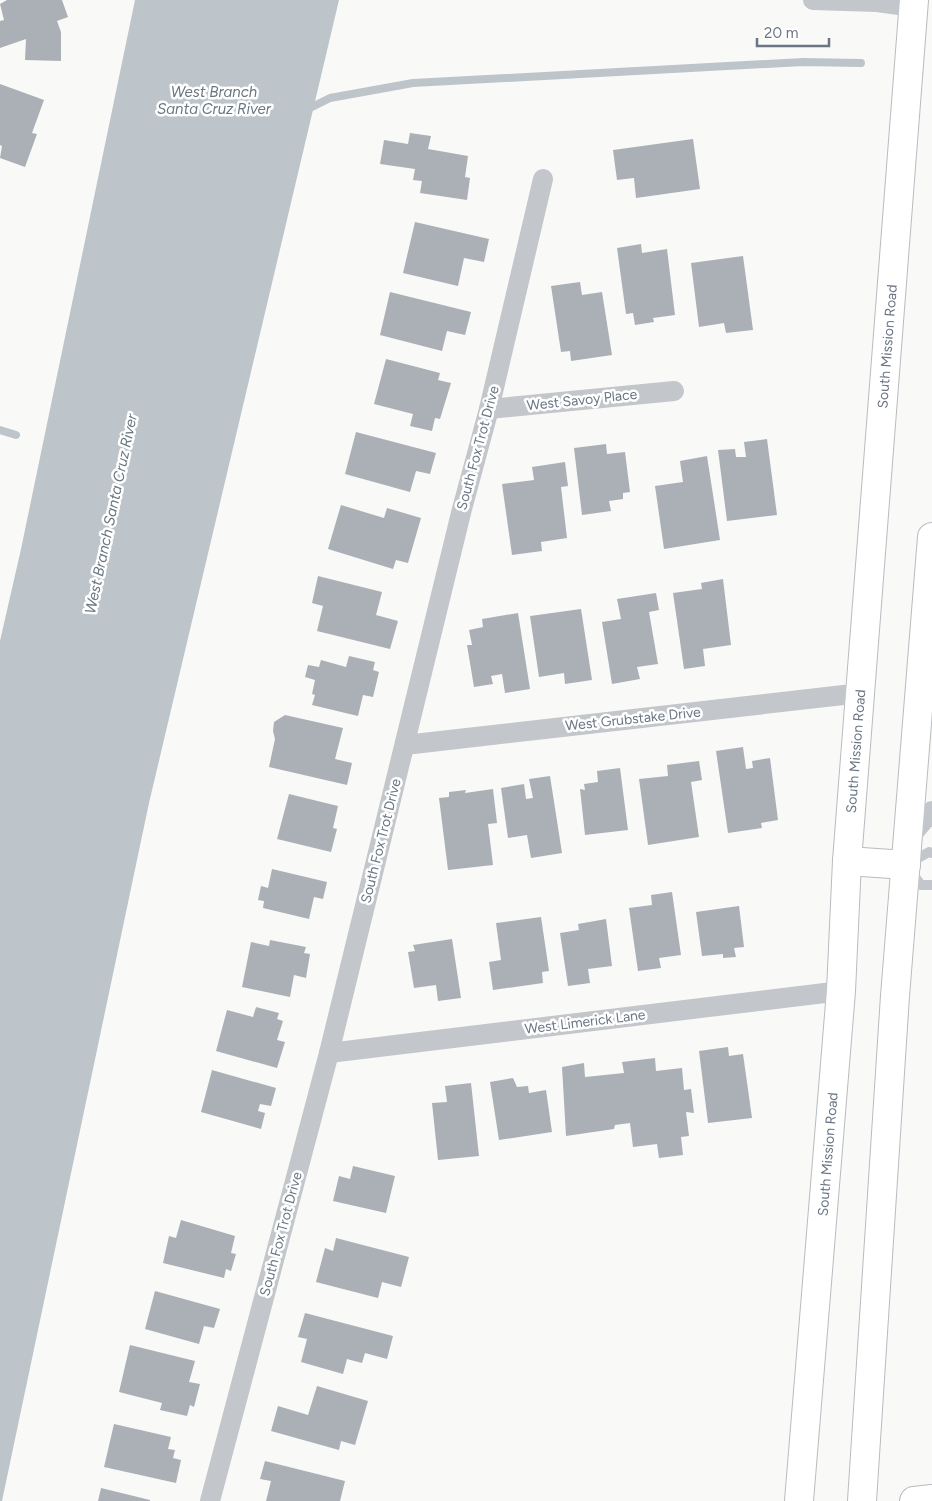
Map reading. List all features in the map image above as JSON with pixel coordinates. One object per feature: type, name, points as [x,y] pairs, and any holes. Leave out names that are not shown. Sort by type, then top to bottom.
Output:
[{"type":"main road","name":"South Mission Road","points":[[799,1501],[841,991],[846,861],[920,6]]},
{"type":"main road","points":[[862,1501],[895,996],[932,537]]},
{"type":"main road","points":[[846,861],[907,852]]},
{"type":"main road","points":[[914,1501],[932,1498]]},
{"type":"street","points":[[813,0],[877,2],[920,6]]},
{"type":"street","name":"South Fox Trot Drive","points":[[210,1501],[329,1053],[460,518],[489,409],[543,179]]},
{"type":"street","name":"West Savoy Place","points":[[489,409],[674,391]]},
{"type":"street","name":"West Grubstake Drive","points":[[405,745],[861,693]]},
{"type":"street","points":[[907,852],[932,811]]},
{"type":"street","name":"West Limerick Lane","points":[[329,1053],[841,991]]},
{"type":"lane","points":[[932,852],[907,852],[922,885],[932,885]]},
{"type":"water","name":"West Branch Santa Cruz River","points":[[135,0],[339,0],[149,803],[2,1501],[0,1501],[0,641],[21,549]]},
{"type":"building","points":[[7,0],[62,0],[68,17],[57,21],[61,32],[61,61],[25,60],[26,39],[0,48],[0,21],[4,20],[0,4]]},
{"type":"building","points":[[0,84],[44,100],[32,133],[37,134],[25,167],[0,158],[2,146],[0,145]]},
{"type":"building","points":[[410,133],[431,136],[428,149],[468,156],[465,177],[470,178],[467,200],[420,193],[422,181],[413,180],[415,169],[380,164],[384,140],[408,144]]},
{"type":"building","points":[[693,139],[700,189],[636,198],[634,178],[617,180],[613,150]]},
{"type":"building","points":[[415,222],[489,239],[484,262],[464,258],[458,286],[403,273]]},
{"type":"building","points":[[641,244],[642,253],[667,249],[675,315],[653,318],[654,322],[635,325],[633,313],[626,314],[617,248]]},
{"type":"building","points":[[743,256],[753,330],[726,333],[724,323],[699,327],[691,263]]},
{"type":"building","points":[[580,282],[582,295],[602,292],[612,355],[571,361],[570,351],[561,352],[551,286]]},
{"type":"building","points":[[390,292],[471,312],[465,335],[447,331],[442,351],[380,335]]},
{"type":"building","points":[[386,359],[440,373],[438,380],[451,383],[440,419],[435,418],[432,431],[410,426],[413,414],[374,404]]},
{"type":"building","points":[[356,432],[436,453],[430,474],[416,471],[410,492],[345,474]]},
{"type":"building","points":[[767,439],[777,515],[727,521],[718,450],[735,449],[736,457],[746,457],[744,442]]},
{"type":"building","points":[[606,444],[607,454],[625,452],[630,492],[623,493],[623,499],[609,501],[611,511],[582,515],[574,448]]},
{"type":"building","points":[[707,456],[720,540],[664,549],[655,486],[683,482],[680,461]]},
{"type":"building","points":[[565,462],[568,486],[561,487],[567,538],[541,542],[542,551],[512,555],[502,484],[534,480],[532,467]]},
{"type":"building","points":[[341,505],[384,518],[387,508],[421,518],[408,563],[396,560],[393,569],[328,549]]},
{"type":"building","points":[[318,576],[382,592],[376,615],[398,621],[390,649],[317,631],[323,606],[312,603]]},
{"type":"building","points":[[723,579],[731,645],[703,649],[705,666],[684,669],[673,593],[702,589],[701,583]]},
{"type":"building","points":[[656,593],[659,610],[649,612],[658,664],[637,667],[640,679],[612,684],[602,622],[621,619],[617,599]]},
{"type":"building","points":[[581,609],[592,680],[565,684],[564,673],[539,677],[530,616]]},
{"type":"building","points":[[518,613],[530,689],[505,693],[502,674],[491,676],[493,684],[474,687],[467,645],[472,645],[469,630],[483,627],[482,619]]},
{"type":"building","points":[[349,656],[375,662],[373,670],[379,672],[373,697],[363,695],[358,716],[312,705],[315,695],[312,694],[315,680],[305,677],[308,665],[319,667],[321,660],[346,667]]},
{"type":"building","points":[[285,715],[343,728],[335,759],[352,763],[347,785],[269,767],[275,739],[273,731],[274,722]]},
{"type":"building","points":[[743,747],[746,769],[753,768],[752,761],[770,758],[778,820],[761,823],[762,828],[728,833],[716,751]]},
{"type":"building","points":[[699,761],[702,780],[691,782],[699,837],[648,845],[639,779],[668,776],[667,765]]},
{"type":"building","points":[[620,768],[628,830],[585,835],[580,789],[585,790],[584,784],[598,782],[597,771]]},
{"type":"building","points":[[550,776],[562,853],[531,858],[527,835],[508,838],[501,788],[524,784],[526,799],[533,798],[529,779]]},
{"type":"building","points":[[493,789],[497,823],[488,824],[493,865],[448,870],[439,798],[449,797],[449,792],[466,790],[465,793]]},
{"type":"building","points":[[289,794],[338,806],[333,828],[337,829],[331,852],[277,839]]},
{"type":"building","points":[[272,869],[327,882],[323,899],[314,897],[309,919],[263,908],[264,901],[258,900],[261,886],[268,888]]},
{"type":"building","points":[[672,892],[681,955],[659,958],[661,968],[638,971],[629,908],[652,905],[651,895]]},
{"type":"building","points":[[739,906],[744,947],[734,948],[736,957],[723,958],[723,954],[702,956],[696,912]]},
{"type":"building","points":[[541,917],[549,971],[542,972],[543,983],[493,990],[489,962],[501,960],[496,923]]},
{"type":"building","points":[[606,919],[612,966],[588,969],[590,983],[568,986],[560,933],[579,930],[578,924]]},
{"type":"building","points":[[452,939],[461,998],[438,1001],[436,985],[414,988],[408,952],[415,951],[413,945]]},
{"type":"building","points":[[270,940],[306,947],[304,953],[310,954],[306,978],[294,975],[290,997],[242,987],[251,942],[269,946]]},
{"type":"building","points":[[256,1007],[279,1013],[277,1019],[283,1021],[277,1040],[285,1042],[277,1068],[216,1051],[227,1010],[253,1017]]},
{"type":"building","points":[[728,1047],[729,1056],[743,1054],[752,1118],[708,1123],[699,1051]]},
{"type":"building","points":[[655,1058],[656,1071],[682,1068],[684,1090],[691,1089],[694,1113],[686,1112],[689,1136],[681,1137],[683,1155],[659,1158],[657,1144],[633,1147],[630,1123],[615,1125],[614,1129],[566,1136],[562,1067],[584,1063],[585,1077],[624,1073],[622,1062]]},
{"type":"building","points":[[212,1070],[276,1088],[271,1106],[260,1104],[258,1111],[265,1113],[261,1129],[201,1112]]},
{"type":"building","points":[[513,1078],[517,1087],[528,1086],[529,1093],[546,1090],[552,1132],[499,1140],[490,1082]]},
{"type":"building","points":[[471,1083],[479,1156],[438,1160],[432,1103],[447,1102],[445,1086]]},
{"type":"building","points":[[353,1166],[395,1176],[386,1213],[333,1201],[339,1176],[350,1179]]},
{"type":"building","points":[[181,1220],[235,1236],[231,1253],[236,1254],[231,1271],[226,1269],[224,1278],[163,1263],[169,1236],[176,1238]]},
{"type":"building","points":[[336,1238],[409,1257],[401,1287],[382,1282],[378,1298],[316,1282],[325,1248],[333,1251]]},
{"type":"building","points":[[155,1291],[220,1309],[214,1328],[204,1326],[199,1344],[145,1329]]},
{"type":"building","points":[[305,1313],[393,1336],[387,1359],[365,1353],[362,1363],[347,1359],[343,1374],[301,1362],[307,1339],[298,1337]]},
{"type":"building","points":[[130,1345],[195,1361],[189,1382],[200,1384],[194,1407],[190,1405],[187,1416],[160,1410],[162,1403],[119,1392]]},
{"type":"building","points":[[317,1386],[368,1401],[355,1445],[341,1441],[339,1450],[271,1431],[278,1406],[308,1415]]},
{"type":"building","points":[[114,1424],[171,1437],[168,1449],[175,1450],[173,1458],[181,1460],[176,1483],[104,1467]]},
{"type":"building","points":[[265,1461],[345,1481],[340,1501],[266,1501],[271,1481],[260,1479]]},
{"type":"building","points":[[101,1488],[150,1500],[150,1501],[98,1501]]},
{"type":"waterway","points":[[306,110],[330,98],[413,83],[803,62],[861,63]]},
{"type":"waterway","points":[[0,430],[16,435]]}]
